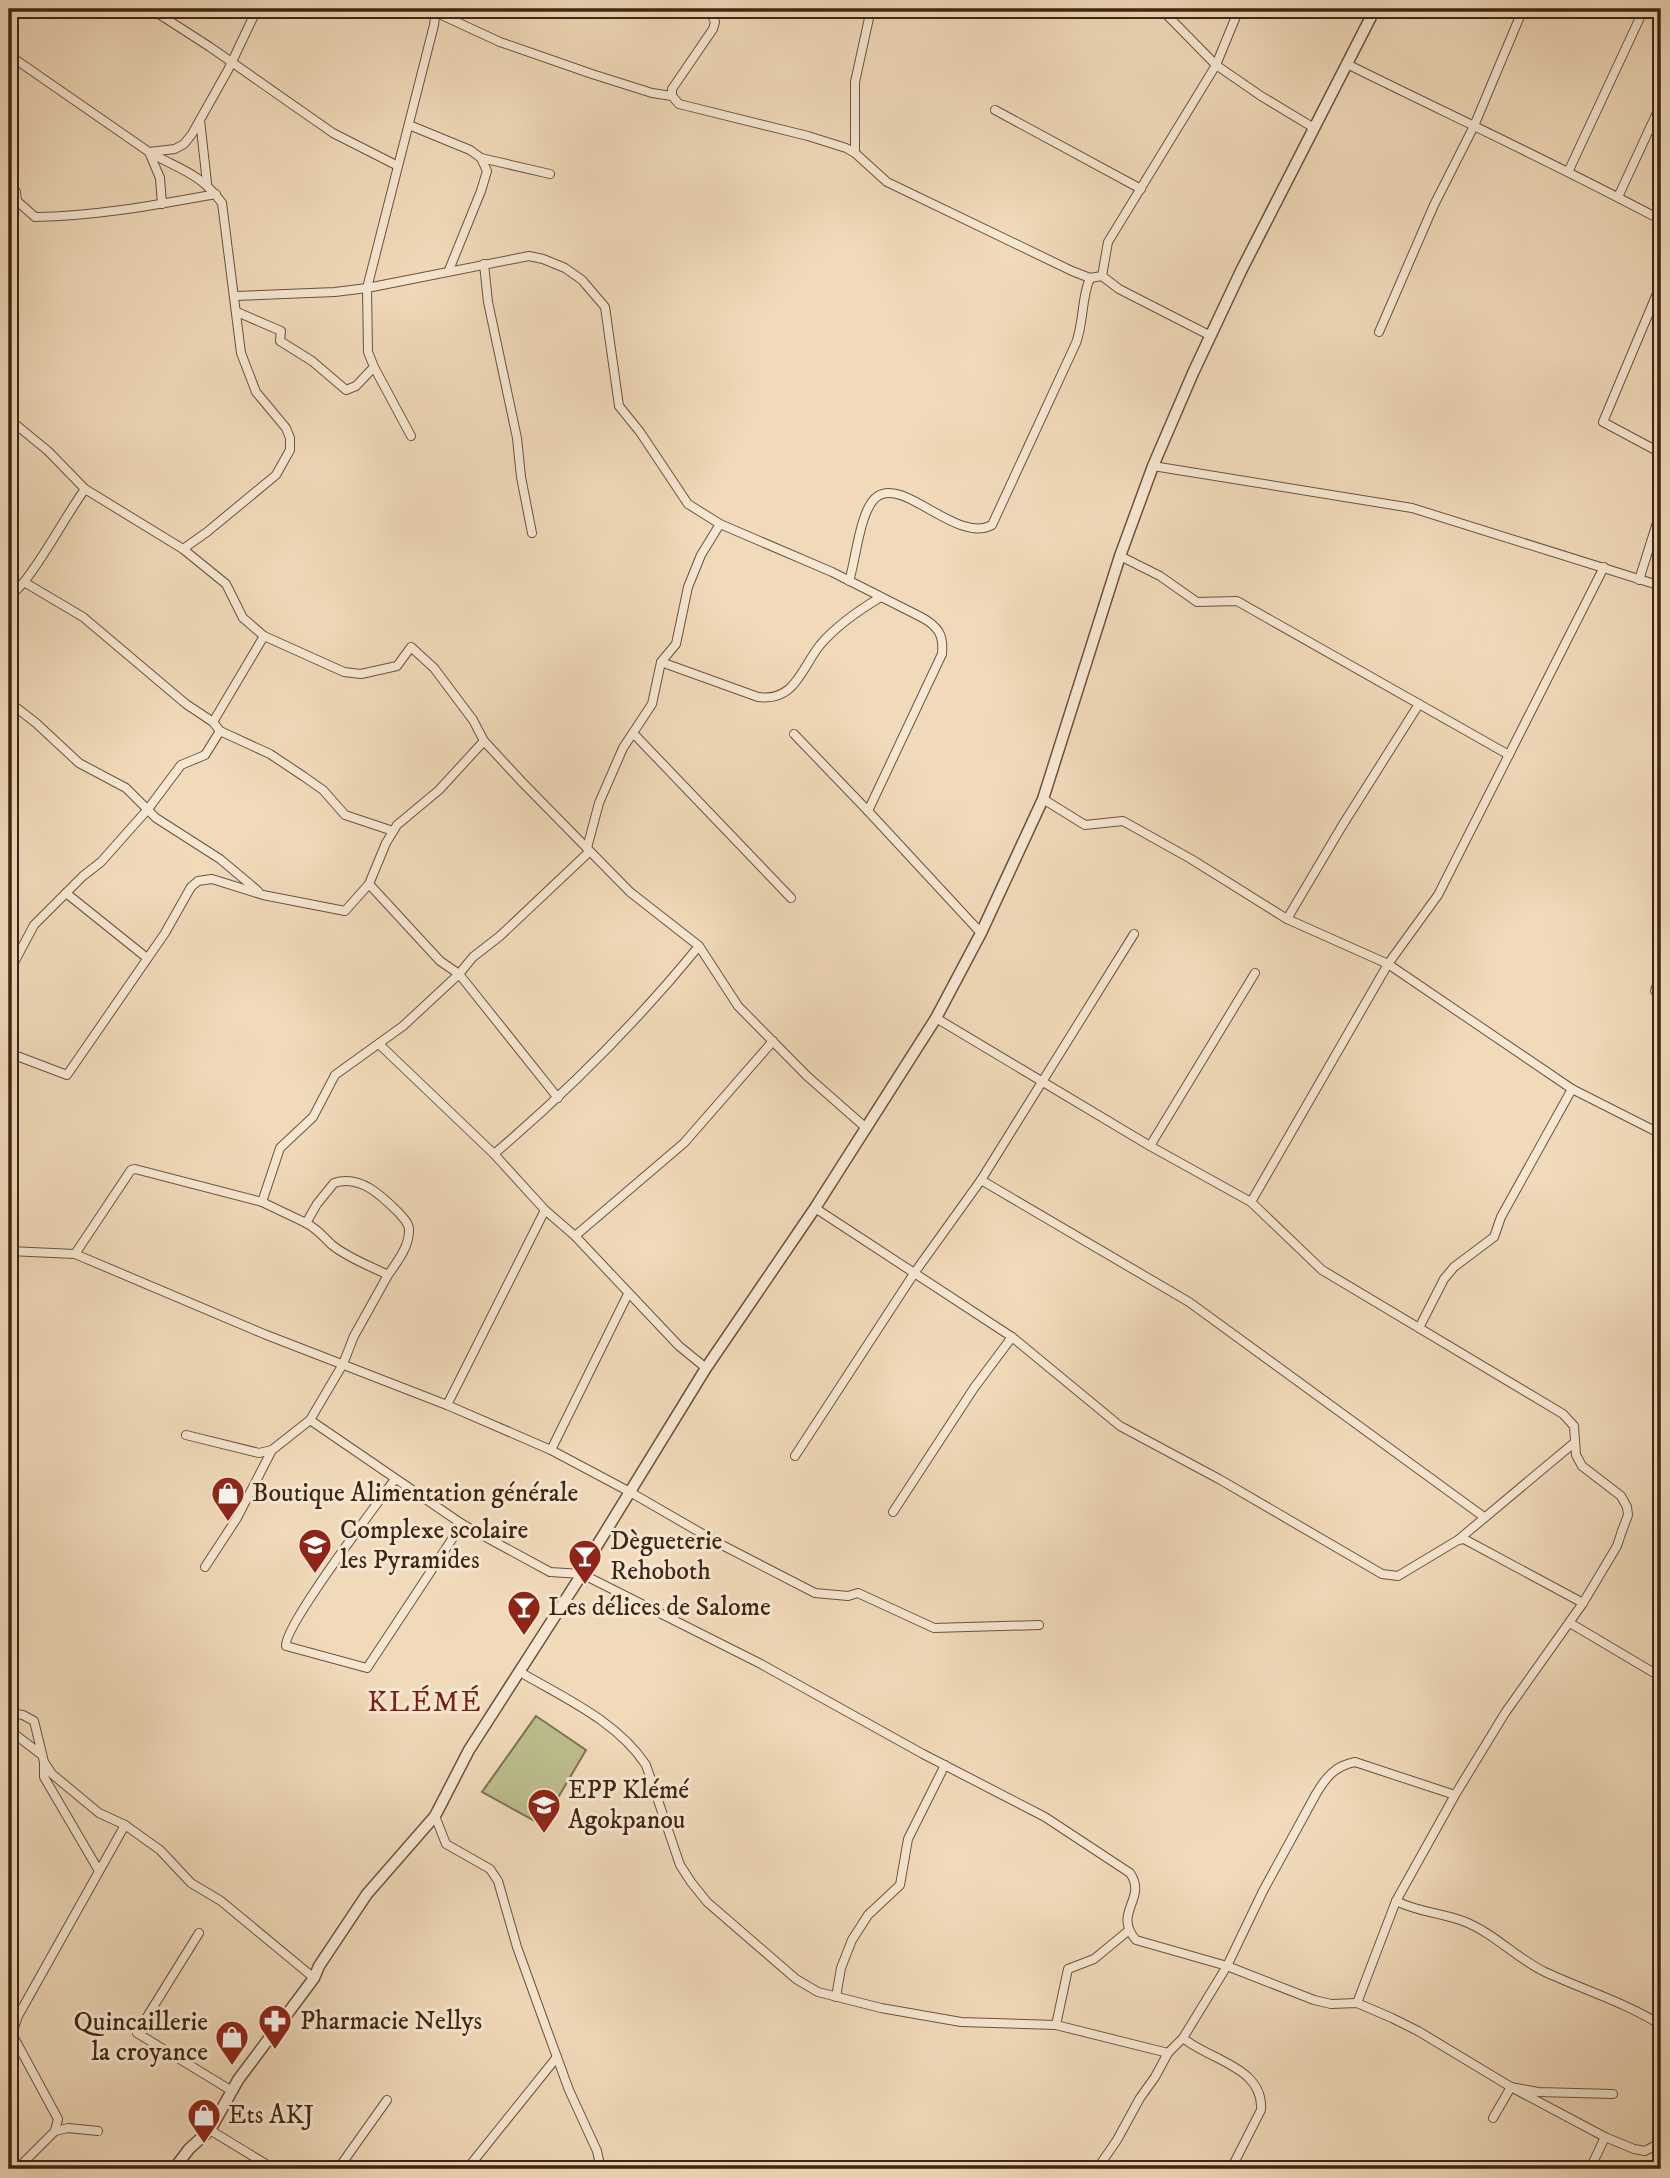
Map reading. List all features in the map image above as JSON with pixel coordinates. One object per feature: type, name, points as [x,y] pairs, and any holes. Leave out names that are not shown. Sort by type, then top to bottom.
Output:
[{"type":"street","points":[[152,9],[333,133],[398,166]]},
{"type":"street","points":[[149,152],[175,149],[184,144],[232,62],[257,9]]},
{"type":"street","points":[[416,9],[435,10],[500,42],[533,54],[642,90],[672,96],[686,107],[808,136],[855,153],[887,182],[1090,278],[1102,276],[1119,289],[1211,336]]},
{"type":"street","points":[[855,153],[855,82],[871,9]]},
{"type":"street","points":[[1161,9],[1216,65],[1314,128]]},
{"type":"street","points":[[1102,276],[1108,242],[1216,65],[1239,9]]},
{"type":"street","points":[[174,2169],[189,2149],[210,2130],[232,2091],[278,2024],[314,1978],[319,1966],[367,1894],[435,1816],[469,1750],[582,1574],[706,1368],[815,1208],[936,1018],[981,933],[1043,799],[1120,556],[1153,466],[1211,336],[1375,9]]},
{"type":"street","points":[[1379,332],[1434,205],[1474,127],[1523,9]]},
{"type":"street","points":[[1569,170],[1644,9]]},
{"type":"street","points":[[411,436],[368,352],[367,289],[434,25],[435,10]]},
{"type":"street","points":[[672,96],[677,80],[713,29],[714,11]]},
{"type":"street","points":[[9,55],[149,152],[196,175],[207,183],[222,202],[242,353],[256,392],[286,428],[290,438],[290,450],[276,475],[183,549]]},
{"type":"street","points":[[1347,64],[1474,127],[1569,170],[1661,220]]},
{"type":"street","points":[[1618,197],[1661,104]]},
{"type":"street","points":[[995,110],[1140,189]]},
{"type":"street","points":[[200,118],[207,183]]},
{"type":"street","points":[[409,125],[470,150],[481,158],[550,174]]},
{"type":"street","points":[[149,152],[160,178],[162,204]]},
{"type":"street","points":[[449,270],[485,179],[487,171],[481,158]]},
{"type":"street","points":[[9,185],[16,192],[17,201],[9,216]]},
{"type":"street","points":[[17,201],[35,217],[78,216],[216,194]]},
{"type":"street","points":[[235,296],[367,289],[411,281],[449,270],[529,256],[543,258],[565,268],[594,292],[605,307],[619,406],[640,432],[688,504],[719,524],[849,581],[935,625],[943,642],[942,654],[868,811]]},
{"type":"street","points":[[484,264],[488,302],[517,438],[520,477],[532,533]]},
{"type":"street","points":[[849,581],[862,521],[870,505],[880,494],[899,494],[939,515],[974,528],[980,529],[992,524],[1080,334],[1082,303],[1090,278]]},
{"type":"street","points":[[1661,284],[1603,422],[1661,453]]},
{"type":"street","points":[[237,312],[281,331],[279,341],[312,361],[346,390],[356,386],[374,367]]},
{"type":"street","points":[[9,419],[48,451],[85,489],[183,549],[226,584],[243,618],[264,636],[344,672],[360,674],[397,666],[411,647],[434,668],[473,720],[484,741],[630,892],[699,946],[738,1006],[807,1076],[865,1127]]},
{"type":"street","points":[[1153,466],[1412,508],[1661,586]]},
{"type":"street","points":[[9,598],[49,548],[85,489]]},
{"type":"street","points":[[1639,580],[1661,510]]},
{"type":"street","points":[[262,1202],[280,1148],[313,1117],[335,1075],[380,1045],[459,974],[473,957],[500,936],[588,850],[599,803],[623,748],[652,704],[661,662],[676,644],[688,587],[701,555],[719,524]]},
{"type":"street","points":[[1120,556],[1160,576],[1197,602],[1237,601],[1509,755]]},
{"type":"street","points":[[1251,1202],[1388,964],[1438,895],[1604,568]]},
{"type":"street","points":[[24,582],[83,617],[220,731],[270,754],[303,776],[323,790],[345,815],[393,831]]},
{"type":"street","points":[[661,662],[758,697],[772,699],[792,687],[821,645],[840,625],[881,597]]},
{"type":"street","points":[[212,722],[264,636]]},
{"type":"street","points":[[9,702],[79,763],[126,788],[178,834],[220,859],[263,895]]},
{"type":"street","points":[[1287,919],[1419,704]]},
{"type":"street","points":[[9,972],[34,925],[101,862],[148,809],[181,765],[205,755],[220,731]]},
{"type":"street","points":[[633,733],[791,898]]},
{"type":"street","points":[[794,734],[981,933]]},
{"type":"street","points":[[9,1053],[67,1075],[165,933],[191,887],[198,881],[212,879],[263,895],[345,911],[369,884],[393,831],[411,811],[439,790],[484,741]]},
{"type":"street","points":[[1043,799],[1085,825],[1123,821],[1191,859],[1287,919],[1388,964],[1572,1089],[1661,1134]]},
{"type":"street","points":[[369,884],[440,961],[459,974],[558,1098]]},
{"type":"street","points":[[66,893],[147,958]]},
{"type":"street","points":[[795,1456],[915,1272],[981,1180],[1134,934]]},
{"type":"street","points":[[494,1154],[558,1098],[655,1000],[699,946]]},
{"type":"street","points":[[1661,972],[1655,991],[1661,997]]},
{"type":"street","points":[[1150,1146],[1255,973]]},
{"type":"street","points":[[936,1018],[1150,1146],[1251,1202],[1322,1270],[1563,1414],[1574,1426],[1576,1455],[1582,1466],[1621,1496],[1627,1507],[1628,1515],[1617,1546],[1570,1623],[1505,1713],[1455,1795],[1396,1901],[1357,2003]]},
{"type":"street","points":[[575,1236],[684,1143],[772,1041]]},
{"type":"street","points":[[380,1045],[494,1154],[545,1210],[575,1236],[679,1346],[706,1368]]},
{"type":"street","points":[[1419,1328],[1444,1279],[1454,1267],[1494,1237],[1501,1217],[1572,1089]]},
{"type":"street","points":[[75,1254],[131,1170],[135,1169],[262,1202],[324,1233],[332,1244],[345,1253],[388,1275]]},
{"type":"street","points":[[205,1567],[237,1518],[272,1450],[310,1420],[408,1241],[410,1228],[375,1190],[342,1180],[334,1183],[306,1223]]},
{"type":"street","points":[[981,1180],[1189,1302],[1483,1517]]},
{"type":"street","points":[[815,1208],[1012,1337],[1121,1426],[1219,1479],[1382,1574],[1398,1576],[1458,1540],[1574,1443]]},
{"type":"street","points":[[447,1405],[545,1210]]},
{"type":"street","points":[[9,1251],[75,1254],[264,1334],[447,1405],[551,1450],[720,1544],[815,1592],[848,1596],[858,1593],[934,1628],[1039,1625]]},
{"type":"street","points":[[551,1450],[628,1293]]},
{"type":"street","points":[[893,1512],[974,1388],[1012,1337]]},
{"type":"street","points":[[310,1420],[462,1524],[550,1572],[582,1574],[761,1664],[1045,1817],[1130,1873],[1136,1885],[1126,1920],[1128,1931],[1136,1940],[1227,1966],[1322,2003],[1357,2003],[1418,2031],[1511,2087],[1605,2137],[1634,2149],[1645,2151],[1656,2145],[1661,2135]]},
{"type":"street","points":[[186,1435],[259,1452],[272,1450]]},
{"type":"street","points":[[395,1479],[299,1615],[285,1640],[286,1646],[367,1668],[462,1524]]},
{"type":"street","points":[[1458,1540],[1471,1541],[1583,1603]]},
{"type":"street","points":[[1570,1623],[1661,1677]]},
{"type":"street","points":[[520,1672],[608,1724],[637,1751],[646,1765],[681,1864],[691,1882],[707,1902],[796,1979],[818,1992],[881,2008],[961,2022],[1056,2025],[1168,2053]]},
{"type":"street","points":[[9,1713],[23,1715],[34,1721],[43,1758],[44,1777],[99,1871]]},
{"type":"street","points":[[9,1730],[43,1758],[52,1774],[89,1806],[99,1814],[125,1825],[160,1850],[191,1883],[221,1901],[314,1978]]},
{"type":"street","points":[[1097,2169],[1168,2053],[1183,2038],[1227,1966],[1263,1891],[1324,1781],[1340,1765],[1354,1762],[1455,1795]]},
{"type":"street","points":[[836,1997],[846,1954],[860,1927],[878,1904],[900,1885],[908,1839],[945,1765]]},
{"type":"street","points":[[435,1816],[446,1844],[490,1869],[498,1881],[517,1947],[557,2057],[597,2151],[601,2169]]},
{"type":"street","points":[[17,2169],[55,2131],[58,2119],[10,2036],[18,2016],[125,1825]]},
{"type":"street","points":[[1396,1901],[1415,1909],[1463,1921],[1501,1941],[1543,1971],[1636,2009],[1661,2025]]},
{"type":"street","points":[[1056,2025],[1068,1969],[1094,1959],[1128,1931]]},
{"type":"street","points":[[199,1933],[137,2033],[232,2091]]},
{"type":"street","points":[[1183,2038],[1193,2046],[1243,2071],[1262,2100],[1261,2110],[1231,2169]]},
{"type":"street","points":[[467,2169],[557,2057]]},
{"type":"street","points":[[1511,2087],[1538,2092],[1613,2094]]},
{"type":"street","points":[[1493,2118],[1511,2087]]},
{"type":"street","points":[[338,2169],[387,2100]]},
{"type":"street","points":[[210,2130],[274,2169]]},
{"type":"street","points":[[55,2131],[98,2131]]},
{"type":"street","points":[[1590,2169],[1605,2137]]},
{"type":"green space","points":[[536,1716],[586,1750],[542,1825],[482,1792]]},
{"type":"place","name":"Boutique Alimentation générale","points":[[228,1523]]},
{"type":"place","name":"Complexe scolaire les Pyramides","points":[[315,1575]]},
{"type":"place","name":"Dègueterie Rehoboth","points":[[585,1586]]},
{"type":"place","name":"Les délices de Salome","points":[[524,1637]]},
{"type":"place","name":"EPP Klémé Agokpanou","points":[[544,1835]]},
{"type":"place","name":"Pharmacie Nellys","points":[[275,2051]]},
{"type":"place","name":"Quincaillerie la croyance","points":[[232,2067]]},
{"type":"place","name":"Ets AKJ","points":[[204,2145]]},
{"type":"district","name":"KLÉMÉ","points":[[425,1702]]}]
